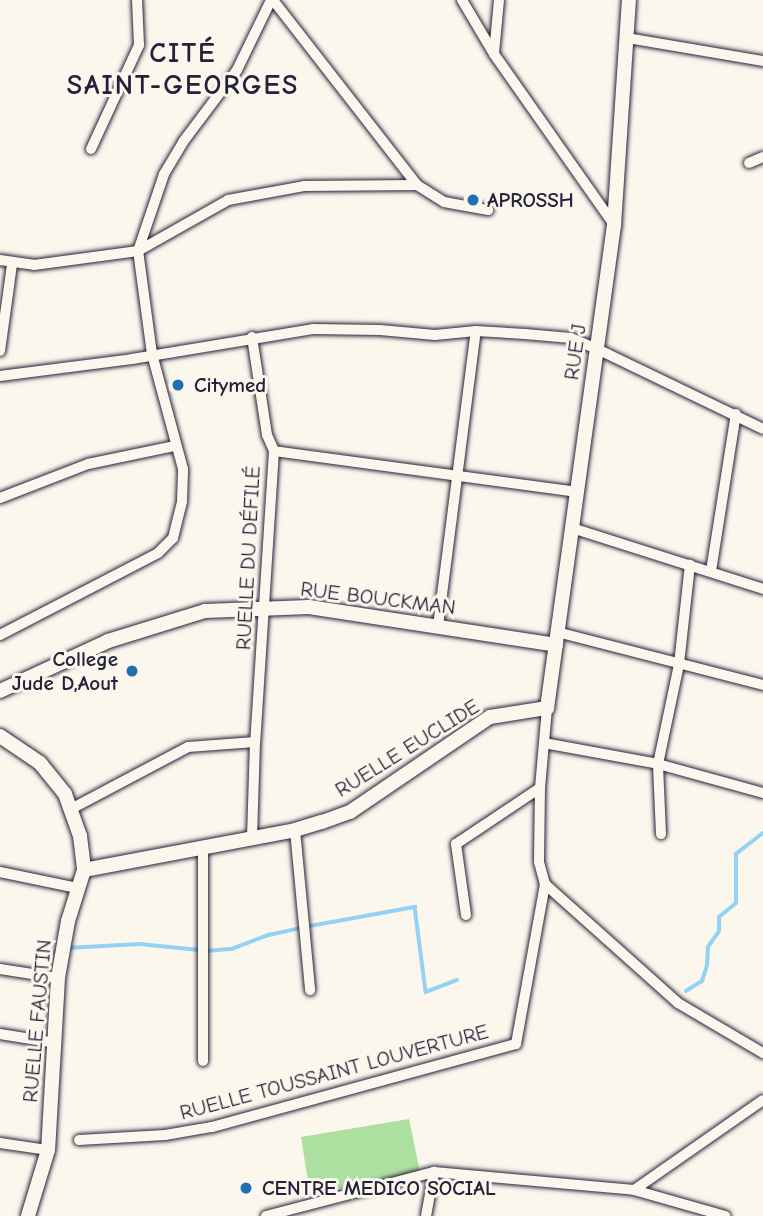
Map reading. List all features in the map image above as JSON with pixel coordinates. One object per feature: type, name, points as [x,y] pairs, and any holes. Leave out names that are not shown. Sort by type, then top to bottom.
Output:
[{"type":"street","points":[[91,149],[138,45],[137,0]]},
{"type":"street","points":[[0,635],[167,547],[173,538],[182,500],[183,469],[152,354],[138,251],[164,174],[183,142],[237,70],[272,0],[417,185],[444,202],[488,210]]},
{"type":"street","points":[[461,0],[494,54],[614,225]]},
{"type":"street","points":[[494,54],[499,0]]},
{"type":"street","name":"RUE J","points":[[547,708],[614,225],[629,0]]},
{"type":"street","points":[[627,38],[763,61]]},
{"type":"street","points":[[749,163],[763,157]]},
{"type":"street","points":[[0,260],[12,264],[70,262],[138,251],[228,200],[304,186],[417,185]]},
{"type":"street","points":[[0,351],[12,264]]},
{"type":"street","points":[[0,376],[132,359],[313,329],[435,335],[476,331],[570,338],[763,429]]},
{"type":"street","points":[[438,626],[476,331]]},
{"type":"street","name":"RUELLE DU DÉFILÉ","points":[[252,337],[267,435],[274,452],[266,608],[255,742],[253,839]]},
{"type":"street","points":[[711,571],[736,414]]},
{"type":"street","points":[[0,498],[88,464],[175,446]]},
{"type":"street","points":[[274,452],[578,492]]},
{"type":"street","points":[[572,528],[763,589]]},
{"type":"street","points":[[661,834],[658,764],[678,664],[691,565]]},
{"type":"street","name":"RUE BOUCKMAN","points":[[0,691],[108,642],[205,611],[309,607],[438,626],[556,638],[763,685]]},
{"type":"street","points":[[547,708],[540,788],[539,862],[545,884],[678,1003],[763,1053]]},
{"type":"street","name":"RUELLE EUCLIDE","points":[[84,870],[295,830],[350,812],[490,717],[547,708]]},
{"type":"street","name":"RUELLE FAUSTIN","points":[[0,736],[40,763],[65,794],[80,836],[84,870],[77,888],[58,978],[48,1150],[28,1216]]},
{"type":"street","points":[[71,809],[188,747],[255,742]]},
{"type":"street","points":[[544,743],[658,764],[763,793]]},
{"type":"street","points":[[466,915],[456,844],[540,788]]},
{"type":"street","points":[[295,830],[310,990]]},
{"type":"street","points":[[203,848],[204,1061]]},
{"type":"street","points":[[0,872],[77,888]]},
{"type":"street","name":"RUELLE TOUSSAINT LOUVERTURE","points":[[79,1140],[165,1135],[212,1127],[516,1044],[545,884]]},
{"type":"street","points":[[0,969],[58,978]]},
{"type":"street","points":[[0,1034],[56,1043]]},
{"type":"street","points":[[634,1190],[763,1100]]},
{"type":"street","points":[[0,1143],[48,1150]]},
{"type":"street","points":[[426,1216],[434,1172]]},
{"type":"street","points":[[266,1216],[434,1172],[634,1190],[725,1216]]},
{"type":"street","points":[[320,1216],[322,1202]]},
{"type":"green space","points":[[409,1119],[420,1172],[310,1194],[301,1137]]},
{"type":"waterway","points":[[686,991],[702,981],[707,966],[708,947],[719,931],[719,917],[736,903],[736,854],[763,833]]},
{"type":"waterway","points":[[207,951],[232,949],[269,935],[415,907],[426,992],[457,980]]},
{"type":"waterway","points":[[67,948],[140,944],[199,950]]},
{"type":"waterway","points":[[39,958],[60,950]]},
{"type":"place","name":"APROSSH","points":[[473,200]]},
{"type":"place","name":"Citymed","points":[[178,385]]},
{"type":"place","name":"College Jude D,Aout","points":[[132,671]]},
{"type":"place","name":"CENTRE MEDICO SOCIAL","points":[[246,1188]]},
{"type":"district","name":"CITÉ SAINT-GEORGES","points":[[183,69]]}]
